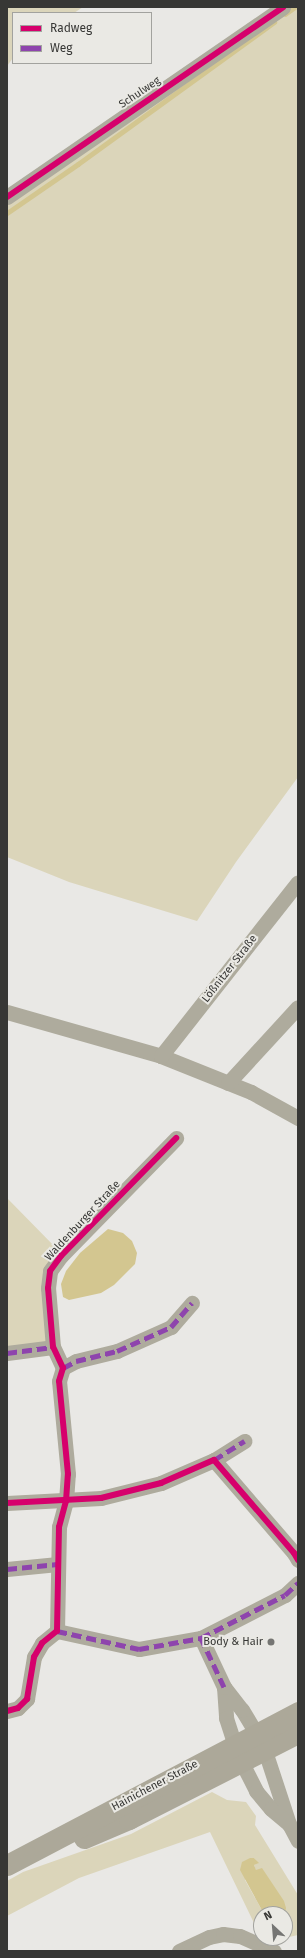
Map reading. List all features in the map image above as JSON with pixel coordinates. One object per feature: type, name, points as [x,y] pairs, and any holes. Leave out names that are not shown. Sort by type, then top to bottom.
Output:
[{"type":"main road","name":"Hainichener Straße","points":[[10,1863],[260,1742],[298,1712]]},
{"type":"main road","name":"Hainichener Straße","points":[[260,1742],[298,1733]]},
{"type":"street","name":"Schulweg","points":[[7,197],[284,7]]},
{"type":"street","name":"Lößnitzer Straße","points":[[161,1056],[298,882]]},
{"type":"street","points":[[228,1083],[298,1007]]},
{"type":"street","points":[[7,1012],[161,1056],[251,1092],[298,1118]]},
{"type":"street","name":"Waldenburger Straße","points":[[63,1368],[53,1348],[48,1288],[50,1271],[61,1256],[176,1138]]},
{"type":"street","points":[[57,1631],[59,1527],[66,1501],[68,1474],[59,1381],[63,1368],[76,1361],[116,1351],[171,1327],[192,1303]]},
{"type":"street","points":[[7,1353],[53,1348]]},
{"type":"street","points":[[7,1503],[101,1498],[161,1483],[214,1460],[245,1441]]},
{"type":"street","points":[[214,1460],[294,1553],[298,1560]]},
{"type":"street","points":[[7,1570],[58,1564]]},
{"type":"street","points":[[57,1631],[139,1649],[201,1638],[285,1595],[298,1583]]},
{"type":"street","points":[[7,1711],[18,1708],[27,1699],[34,1657],[42,1643],[57,1631]]},
{"type":"street","points":[[201,1638],[224,1687],[242,1710],[260,1742],[289,1824],[298,1841]]},
{"type":"street","points":[[224,1687],[226,1718],[238,1753],[256,1791],[271,1809],[289,1824]]},
{"type":"street","points":[[179,1951],[209,1937],[223,1934],[240,1936],[274,1951]]},
{"type":"shaded area","points":[[7,7],[83,7],[76,12],[12,12],[12,59],[7,66]]},
{"type":"shaded area","points":[[290,7],[298,7],[298,777],[236,862],[197,921],[69,882],[7,857],[7,205]]},
{"type":"shaded area","points":[[7,1198],[58,1250],[50,1271],[53,1347],[7,1353]]},
{"type":"shaded area","points":[[108,1229],[123,1233],[132,1241],[137,1253],[135,1264],[114,1285],[101,1293],[69,1300],[63,1297],[61,1284],[66,1271],[80,1253]]},
{"type":"shaded area","points":[[212,1792],[227,1800],[246,1802],[256,1816],[255,1825],[298,1895],[298,1935],[293,1936],[293,1906],[280,1906],[256,1871],[254,1865],[258,1863],[254,1858],[245,1880],[260,1906],[253,1906],[253,1921],[210,1832],[79,1878],[7,1916],[7,1881],[23,1872],[131,1834]]},
{"type":"shaded area","points":[[250,1858],[254,1858],[259,1863],[254,1865],[256,1870],[262,1868],[284,1901],[285,1906],[260,1906],[240,1870],[242,1862]]},
{"type":"waterway","points":[[285,14],[295,7]]},
{"type":"waterway","points":[[7,213],[78,164],[274,22]]},
{"type":"marked path","points":[[63,1368],[76,1361],[117,1351],[171,1327],[192,1303]]},
{"type":"marked path","points":[[7,1353],[53,1347]]},
{"type":"marked path","points":[[214,1460],[245,1441]]},
{"type":"marked path","points":[[7,1569],[58,1564]]},
{"type":"marked path","points":[[224,1687],[201,1638],[285,1595],[298,1583]]},
{"type":"marked path","points":[[57,1631],[139,1649],[201,1638]]},
{"type":"cycle path","points":[[7,197],[283,7]]},
{"type":"cycle path","points":[[7,1711],[18,1708],[27,1699],[34,1657],[42,1643],[57,1631],[59,1527],[66,1501],[68,1474],[59,1381],[63,1368],[53,1347],[48,1288],[50,1271],[61,1256],[176,1138]]},
{"type":"cycle path","points":[[7,1503],[101,1498],[161,1483],[214,1460],[294,1553],[298,1560]]},
{"type":"place","name":"Body & Hair","points":[[271,1642]]}]
